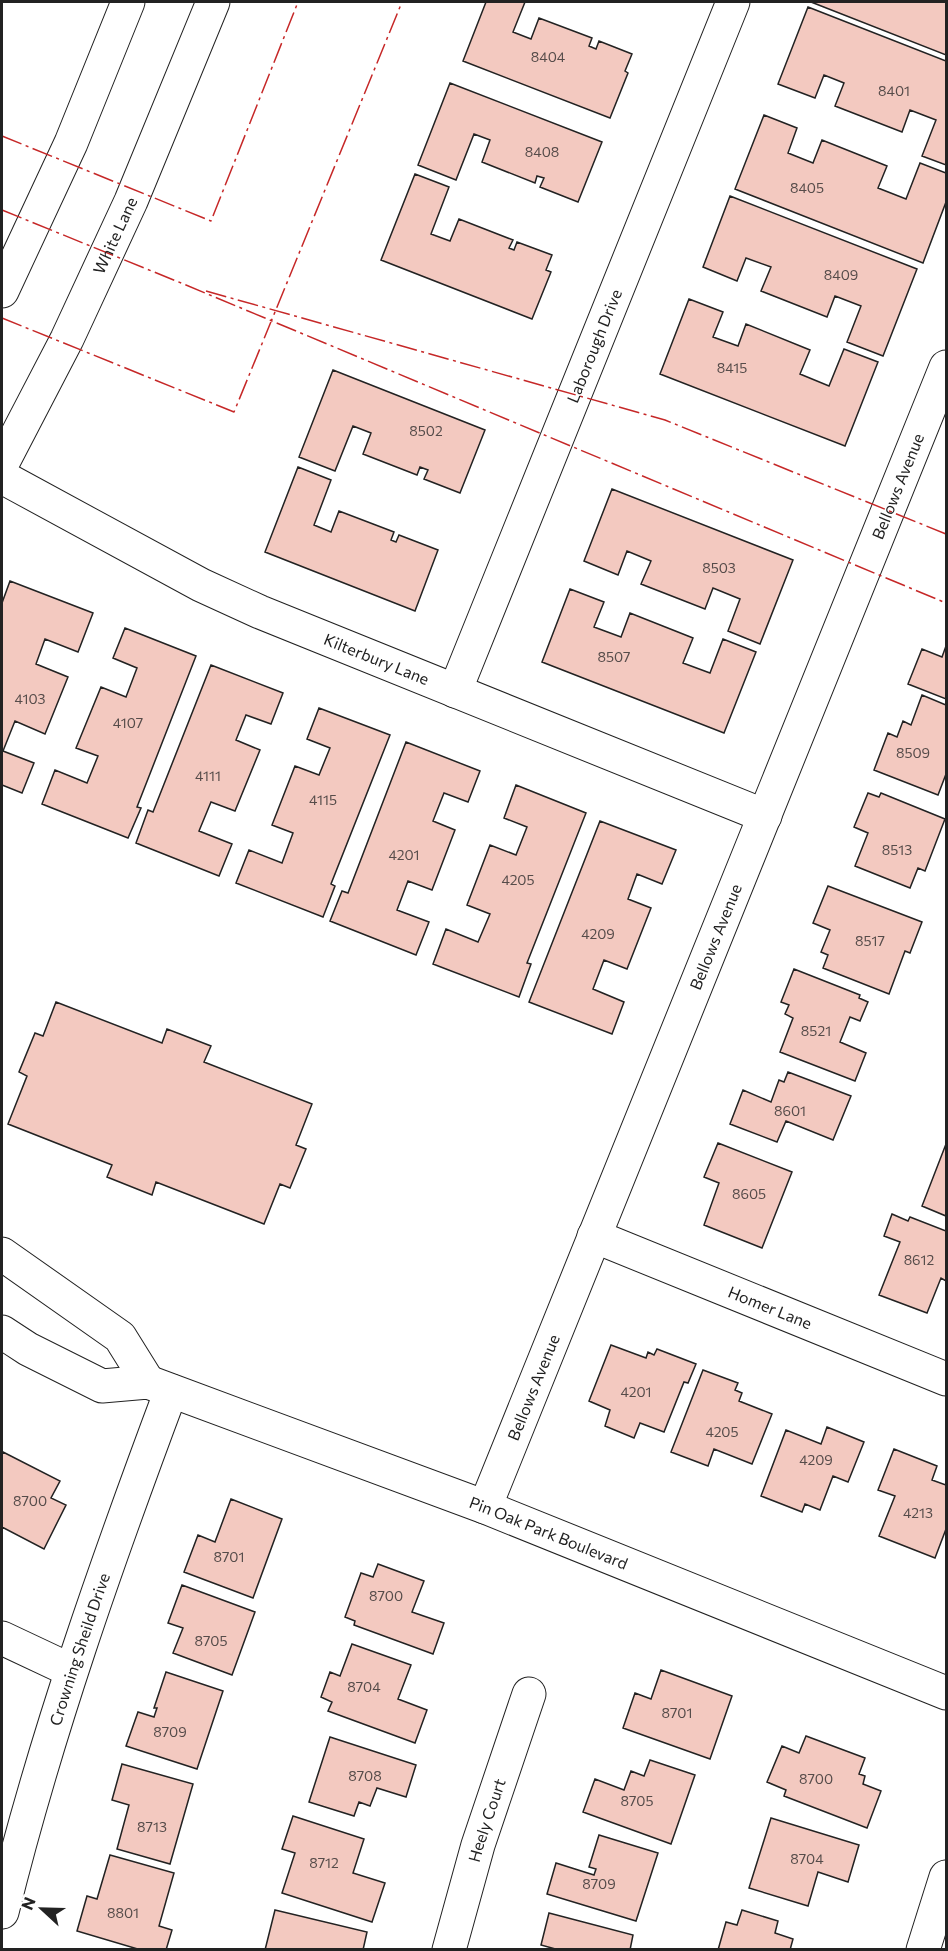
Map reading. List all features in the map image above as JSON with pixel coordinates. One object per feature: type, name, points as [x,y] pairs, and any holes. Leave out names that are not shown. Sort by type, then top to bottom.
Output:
[{"type":"street","points":[[2,291],[71,143],[128,2]]},
{"type":"street","name":"White Lane","points":[[2,464],[67,339],[131,201],[213,2]]},
{"type":"street","name":"Laborough Drive","points":[[455,691],[733,2]]},
{"type":"street","name":"Bellows Avenue","points":[[485,1507],[946,367]]},
{"type":"street","name":"Kilterbury Lane","points":[[2,477],[201,585],[260,612],[765,816]]},
{"type":"street","name":"Homer Lane","points":[[594,1236],[946,1379]]},
{"type":"street","points":[[2,1254],[120,1337],[159,1386]]},
{"type":"street","name":"Pin Oak Park Boulevard","points":[[2,1332],[28,1349],[102,1386],[159,1386],[485,1507],[946,1694]]},
{"type":"street","name":"Crowning Sheild Drive","points":[[2,1912],[16,1853],[70,1670],[117,1533],[159,1386]]},
{"type":"street","points":[[2,1638],[70,1670]]},
{"type":"street","name":"Heely Court","points":[[449,1950],[478,1845],[529,1694]]},
{"type":"street","points":[[923,1950],[946,1877]]},
{"type":"building","points":[[486,2],[525,2],[513,32],[531,39],[539,18],[592,38],[589,46],[596,49],[599,41],[632,54],[625,71],[628,73],[610,118],[463,61]]},
{"type":"building","points":[[811,2],[946,2],[946,55]]},
{"type":"building","points":[[808,7],[946,61],[946,165],[922,156],[936,120],[910,110],[902,132],[835,106],[844,83],[824,75],[815,98],[778,84]]},
{"type":"building","points":[[450,83],[602,142],[578,202],[540,187],[544,178],[537,176],[535,183],[482,162],[490,140],[474,134],[456,180],[418,165]]},
{"type":"building","points":[[764,115],[797,128],[788,153],[813,163],[822,140],[887,166],[878,188],[906,199],[920,163],[946,173],[946,202],[923,263],[735,189]]},
{"type":"building","points":[[415,174],[449,187],[431,234],[450,241],[459,219],[513,240],[509,248],[514,250],[517,242],[552,255],[546,270],[551,272],[532,319],[381,260]]},
{"type":"building","points":[[730,196],[917,269],[883,356],[847,342],[861,306],[835,296],[827,317],[761,291],[771,267],[746,258],[737,281],[703,267]]},
{"type":"building","points":[[689,299],[723,312],[713,337],[738,346],[746,324],[810,350],[800,374],[829,386],[844,349],[878,362],[845,446],[660,374]]},
{"type":"building","points":[[333,370],[485,430],[460,493],[424,479],[428,470],[420,467],[417,475],[363,454],[371,433],[353,426],[335,471],[299,457]]},
{"type":"building","points":[[298,467],[331,480],[314,525],[331,532],[339,511],[394,532],[391,540],[396,542],[399,535],[438,550],[415,611],[265,552]]},
{"type":"building","points":[[612,489],[793,560],[760,644],[728,631],[740,599],[713,588],[705,609],[641,584],[651,561],[627,551],[618,575],[584,561]]},
{"type":"building","points":[[10,581],[93,613],[78,652],[45,639],[36,664],[68,677],[45,734],[15,721],[3,751],[34,763],[22,793],[2,785],[2,603]]},
{"type":"building","points":[[570,589],[604,602],[594,627],[621,637],[630,613],[693,638],[683,663],[710,673],[723,639],[756,652],[724,733],[542,662]]},
{"type":"building","points":[[125,628],[196,656],[137,807],[141,808],[128,838],[42,804],[55,770],[87,783],[98,756],[76,748],[101,687],[126,697],[137,668],[113,658]]},
{"type":"building","points":[[946,646],[946,699],[908,684],[922,649],[942,657]]},
{"type":"building","points":[[211,665],[283,693],[271,724],[246,715],[236,740],[260,750],[235,811],[211,802],[199,831],[232,844],[219,876],[136,843],[148,810],[153,812]]},
{"type":"building","points":[[922,695],[946,705],[946,774],[938,795],[874,770],[888,733],[897,737],[903,721],[911,725]]},
{"type":"building","points":[[319,708],[390,735],[331,884],[335,886],[323,917],[236,883],[249,850],[282,863],[293,833],[272,825],[295,766],[319,775],[330,748],[307,739]]},
{"type":"building","points":[[406,742],[480,771],[468,802],[444,793],[433,821],[455,830],[432,890],[408,881],[397,910],[429,922],[416,955],[330,921],[342,891],[348,893]]},
{"type":"building","points":[[516,785],[586,813],[527,963],[531,964],[519,997],[433,964],[446,929],[478,942],[490,914],[467,905],[490,845],[516,855],[527,827],[504,818]]},
{"type":"building","points":[[868,793],[879,797],[881,793],[945,819],[925,871],[918,868],[910,888],[855,866],[868,833],[854,827]]},
{"type":"building","points":[[600,821],[676,850],[662,884],[637,874],[628,899],[651,908],[627,969],[604,960],[593,989],[624,1002],[612,1034],[529,1002]]},
{"type":"building","points":[[828,886],[922,922],[910,953],[905,951],[889,994],[823,968],[828,955],[821,952],[830,930],[813,923]]},
{"type":"building","points":[[794,969],[860,995],[859,998],[868,1002],[860,1021],[850,1017],[840,1042],[866,1053],[855,1081],[780,1052],[793,1018],[785,1014],[789,1005],[781,1002]]},
{"type":"building","points":[[56,1002],[162,1043],[167,1029],[211,1046],[204,1062],[312,1104],[296,1145],[306,1149],[290,1188],[280,1184],[264,1224],[156,1182],[152,1195],[107,1177],[112,1165],[8,1124],[27,1076],[19,1072],[35,1033],[43,1036]]},
{"type":"building","points":[[788,1072],[851,1096],[833,1140],[786,1121],[777,1142],[730,1124],[743,1090],[771,1102],[779,1080],[784,1082]]},
{"type":"building","points":[[718,1143],[792,1172],[762,1248],[704,1225],[719,1183],[704,1177]]},
{"type":"building","points":[[946,1144],[946,1216],[922,1206]]},
{"type":"building","points":[[892,1214],[908,1221],[910,1217],[946,1231],[946,1281],[941,1278],[927,1313],[879,1295],[900,1242],[884,1236]]},
{"type":"building","points":[[611,1345],[646,1358],[648,1352],[654,1355],[657,1349],[696,1364],[688,1383],[684,1382],[664,1432],[640,1423],[634,1438],[605,1426],[610,1410],[589,1401]]},
{"type":"building","points":[[703,1370],[738,1383],[735,1390],[742,1393],[739,1401],[772,1414],[752,1464],[714,1449],[708,1466],[671,1452]]},
{"type":"building","points":[[827,1427],[864,1442],[848,1482],[833,1476],[820,1510],[805,1504],[802,1512],[761,1496],[786,1430],[821,1444]]},
{"type":"building","points":[[894,1449],[937,1466],[932,1480],[946,1485],[946,1529],[935,1558],[879,1536],[895,1496],[878,1490]]},
{"type":"building","points":[[3,1452],[60,1481],[51,1498],[66,1505],[44,1549],[2,1527]]},
{"type":"building","points":[[231,1499],[282,1519],[253,1598],[184,1572],[198,1535],[215,1542]]},
{"type":"building","points":[[378,1564],[424,1581],[412,1612],[444,1623],[433,1654],[354,1625],[355,1621],[345,1617],[361,1573],[373,1577]]},
{"type":"building","points":[[182,1585],[255,1612],[232,1675],[173,1653],[183,1628],[168,1623]]},
{"type":"building","points":[[352,1644],[411,1665],[398,1699],[427,1710],[415,1743],[328,1711],[332,1702],[321,1697],[330,1672],[340,1676]]},
{"type":"building","points":[[661,1670],[732,1696],[710,1759],[623,1728],[635,1693],[651,1699]]},
{"type":"building","points":[[166,1672],[223,1691],[197,1769],[126,1746],[138,1712],[154,1717],[157,1708],[154,1708]]},
{"type":"building","points":[[806,1736],[865,1758],[859,1774],[865,1776],[863,1784],[881,1791],[867,1828],[784,1796],[786,1790],[767,1782],[782,1746],[799,1753]]},
{"type":"building","points":[[330,1737],[416,1765],[406,1797],[377,1788],[370,1806],[359,1802],[354,1816],[309,1802]]},
{"type":"building","points":[[650,1760],[695,1775],[671,1844],[583,1812],[595,1779],[624,1790],[631,1771],[644,1776]]},
{"type":"building","points":[[122,1764],[193,1784],[170,1864],[117,1849],[129,1805],[112,1800]]},
{"type":"building","points":[[293,1816],[364,1839],[353,1873],[385,1883],[372,1922],[282,1893],[295,1853],[282,1849]]},
{"type":"building","points":[[771,1818],[859,1845],[848,1882],[818,1872],[808,1906],[749,1888]]},
{"type":"building","points":[[599,1835],[658,1853],[636,1921],[547,1894],[556,1863],[594,1875],[596,1869],[589,1867]]},
{"type":"building","points":[[110,1855],[174,1873],[159,1926],[172,1930],[166,1950],[141,1950],[77,1931],[87,1896],[97,1899]]},
{"type":"building","points":[[275,1910],[367,1932],[363,1950],[265,1950]]},
{"type":"building","points":[[742,1910],[778,1921],[775,1933],[793,1939],[790,1950],[718,1950],[726,1922],[737,1925]]},
{"type":"building","points":[[549,1913],[633,1935],[630,1950],[559,1950],[541,1945]]},
{"type":"power","points":[[2,136],[211,221],[298,2]]},
{"type":"power","points":[[2,318],[234,412],[402,2]]},
{"type":"power","points":[[2,210],[946,603]]},
{"type":"power","points":[[206,291],[665,420],[946,534]]}]
